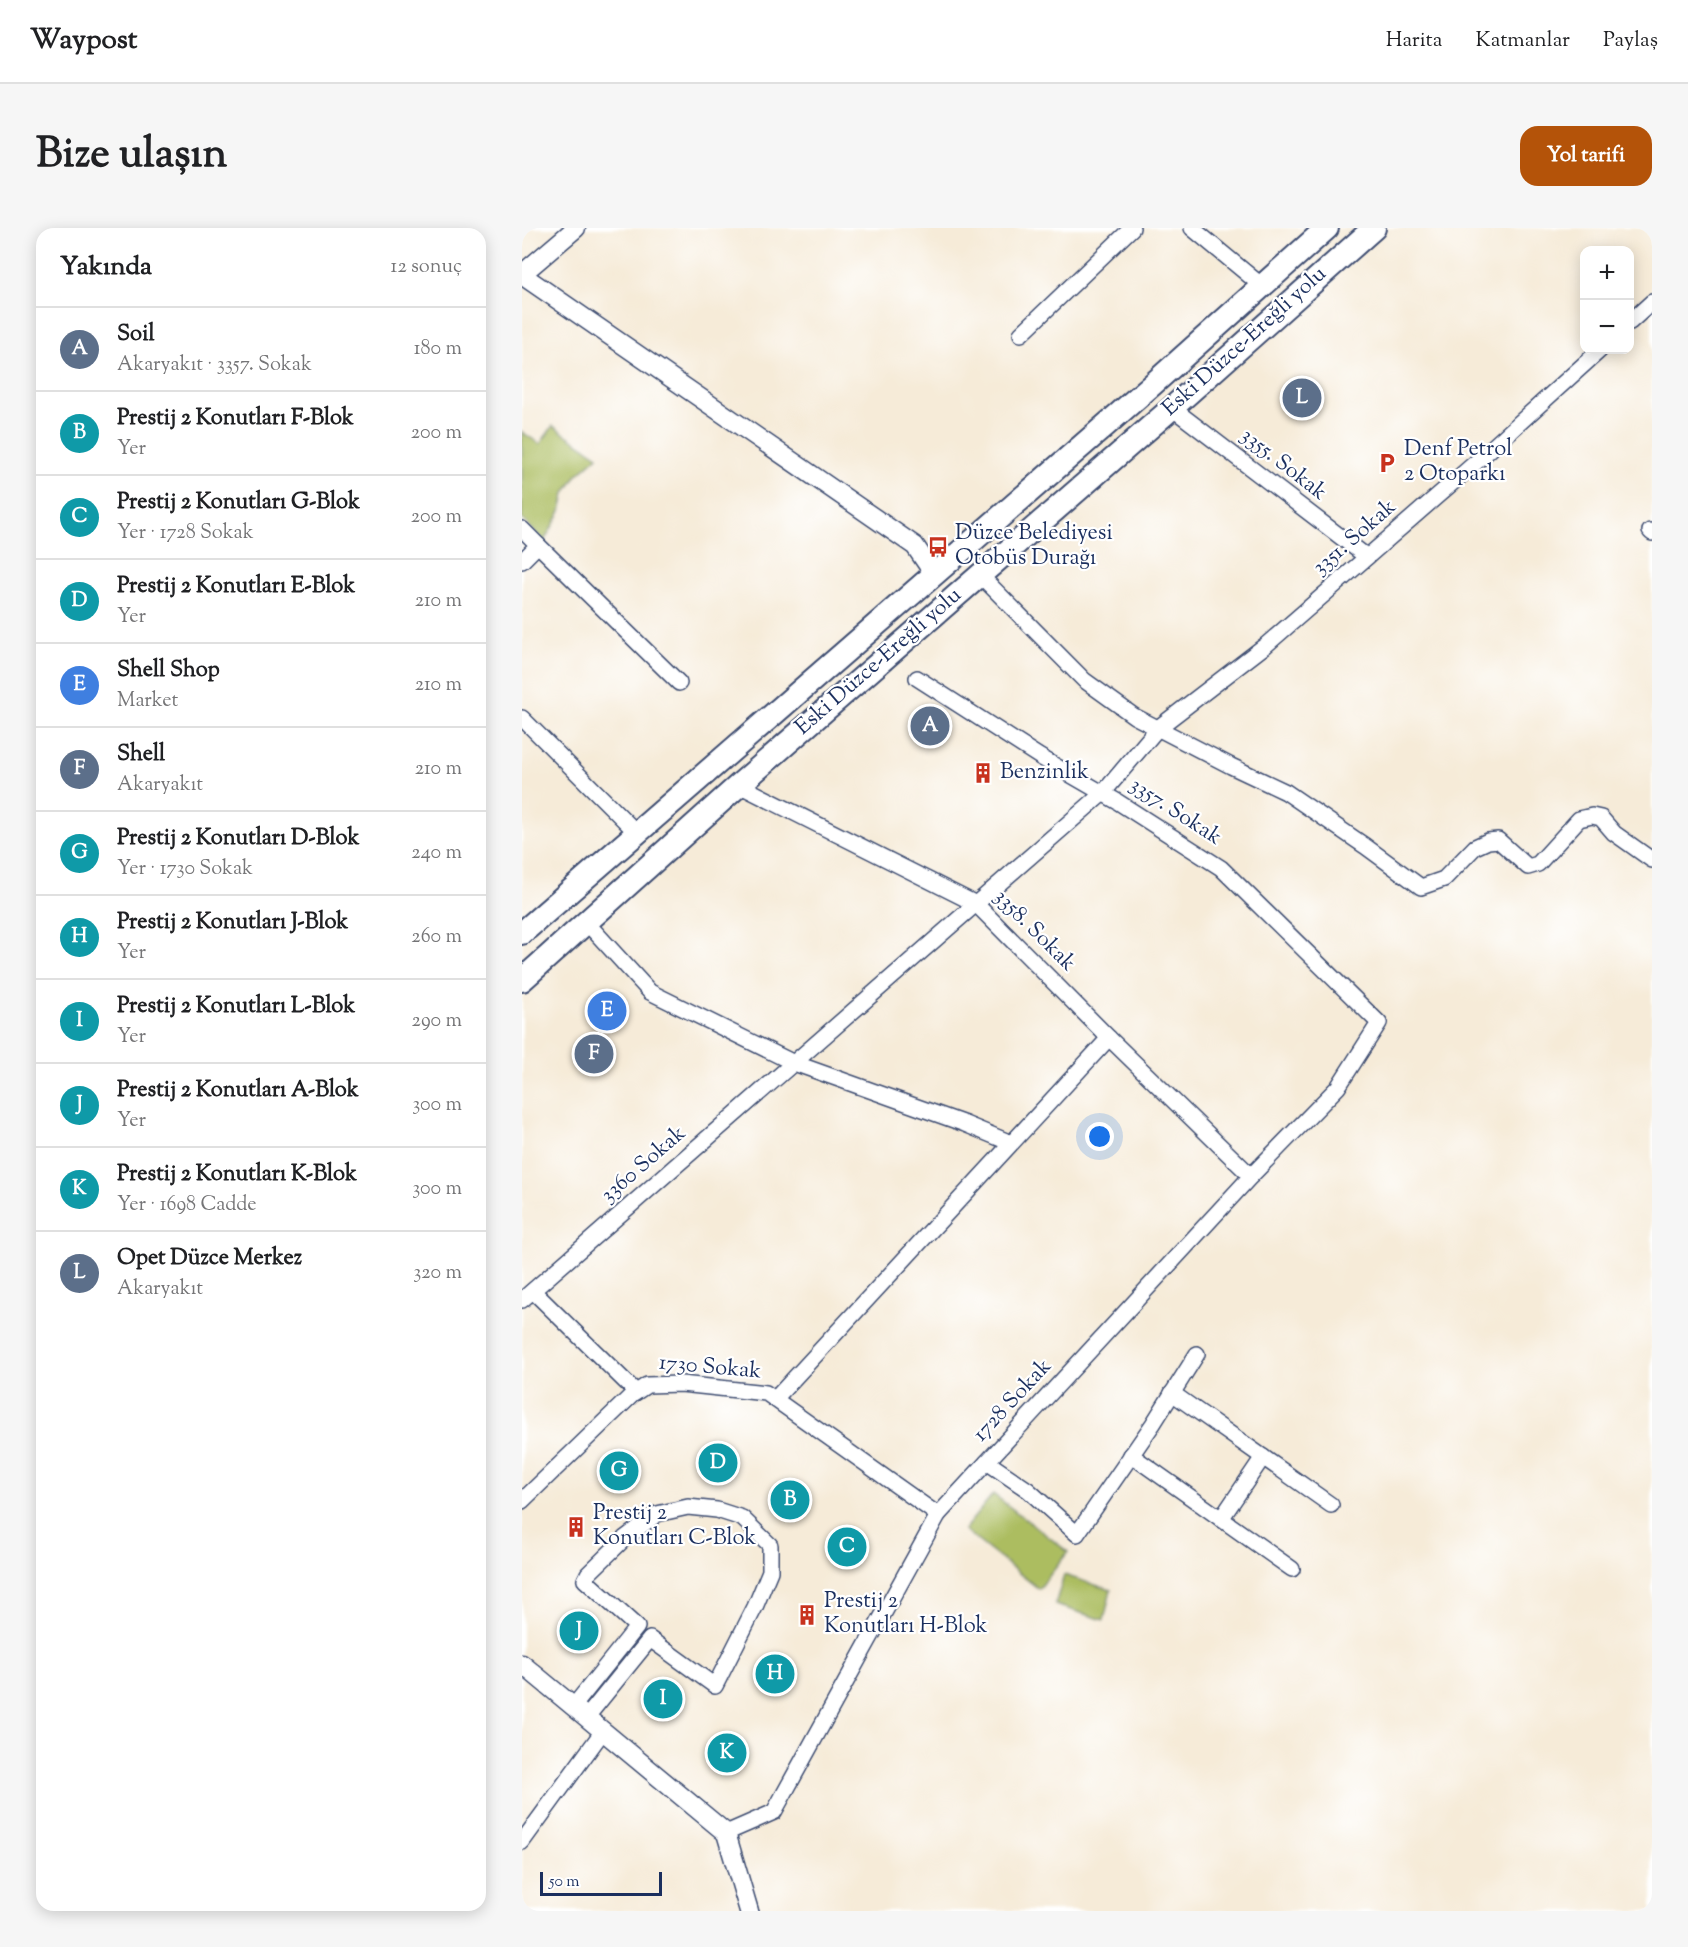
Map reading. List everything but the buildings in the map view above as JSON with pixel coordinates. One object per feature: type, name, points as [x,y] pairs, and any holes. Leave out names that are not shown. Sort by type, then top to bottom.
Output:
[{"type":"main road","name":"Eski Düzce-Ereğli yolu","points":[[525,925],[637,833],[1144,392],[1327,228]]},
{"type":"main road","name":"Eski Düzce-Ereğli yolu","points":[[522,980],[739,785],[1172,408],[1374,228]]},
{"type":"street","points":[[576,228],[522,275],[915,546],[934,574]]},
{"type":"street","points":[[1021,334],[1132,228]]},
{"type":"street","points":[[1192,228],[1262,286]]},
{"type":"street","points":[[1634,318],[1652,302]]},
{"type":"street","name":"3351. Sokak","points":[[976,904],[1103,793],[1158,728],[1266,645],[1474,464],[1596,354]]},
{"type":"street","name":"3355. Sokak","points":[[1172,408],[1367,558]]},
{"type":"street","points":[[522,529],[679,683]]},
{"type":"street","points":[[522,561],[538,545]]},
{"type":"street","points":[[979,574],[1083,680],[1134,716],[1286,792],[1421,887],[1444,879],[1475,847],[1498,840],[1528,867],[1538,864],[1579,819],[1592,816],[1601,818],[1614,833],[1652,860]]},
{"type":"street","name":"3357. Sokak","points":[[917,678],[1040,757],[1103,793],[1221,868],[1379,1023]]},
{"type":"street","points":[[522,718],[637,833]]},
{"type":"street","name":"3358. Sokak","points":[[739,785],[976,904],[1108,1038],[1251,1176]]},
{"type":"street","name":"3360 Sokak","points":[[527,1295],[976,904]]},
{"type":"street","points":[[587,923],[650,992],[794,1063],[965,1124],[1011,1143]]},
{"type":"street","name":"1728 Sokak","points":[[726,1833],[774,1812],[938,1515],[1251,1176],[1338,1087],[1379,1023]]},
{"type":"street","points":[[775,1399],[1108,1038]]},
{"type":"street","points":[[527,1295],[636,1392]]},
{"type":"street","points":[[987,1462],[1028,1490],[1077,1534],[1197,1354]]},
{"type":"street","name":"1730 Sokak","points":[[522,1501],[636,1392],[647,1385],[681,1384],[766,1393],[938,1515]]},
{"type":"street","points":[[1172,1393],[1331,1505]]},
{"type":"street","points":[[1131,1455],[1292,1569]]},
{"type":"street","points":[[1221,1519],[1263,1457]]},
{"type":"street","points":[[688,1507],[717,1510],[742,1518],[770,1545],[770,1571],[755,1607],[715,1686],[650,1639],[580,1712],[637,1627],[585,1580],[588,1574],[625,1538],[657,1514],[688,1507]]},
{"type":"street","points":[[522,1664],[726,1833],[749,1911]]},
{"type":"street","points":[[522,1842],[603,1731]]},
{"type":"green space","points":[[553,426],[598,456],[577,475],[565,493],[561,511],[544,541],[522,519],[522,432],[540,444]]},
{"type":"green space","points":[[993,1494],[1068,1552],[1039,1589],[964,1530]]},
{"type":"green space","points":[[1064,1575],[1111,1590],[1104,1620],[1055,1605]]},
{"type":"place","name":"Opet Düzce Merkez","points":[[1302,398]]},
{"type":"place","name":"Denf Petrol 2 Otoparkı","points":[[1387,463]]},
{"type":"place","name":"Düzce Belediyesi Otobüs Durağı","points":[[938,547]]},
{"type":"place","name":"Soil","points":[[930,726]]},
{"type":"place","name":"Benzinlik","points":[[983,773]]},
{"type":"place","name":"Shell Shop","points":[[607,1011]]},
{"type":"place","name":"Shell","points":[[594,1054]]},
{"type":"place","name":"Prestij 2 Konutları E-Blok","points":[[718,1463]]},
{"type":"place","name":"Prestij 2 Konutları D-Blok","points":[[619,1471]]},
{"type":"place","name":"Prestij 2 Konutları F-Blok","points":[[790,1500]]},
{"type":"place","name":"Prestij 2 Konutları C-Blok","points":[[576,1527]]},
{"type":"place","name":"Prestij 2 Konutları G-Blok","points":[[847,1547]]},
{"type":"place","name":"Prestij 2 Konutları H-Blok","points":[[807,1615]]},
{"type":"place","name":"Prestij 2 Konutları A-Blok","points":[[579,1631]]},
{"type":"place","name":"Prestij 2 Konutları J-Blok","points":[[775,1674]]},
{"type":"place","name":"Prestij 2 Konutları L-Blok","points":[[663,1699]]},
{"type":"place","name":"Prestij 2 Konutları K-Blok","points":[[727,1753]]}]
